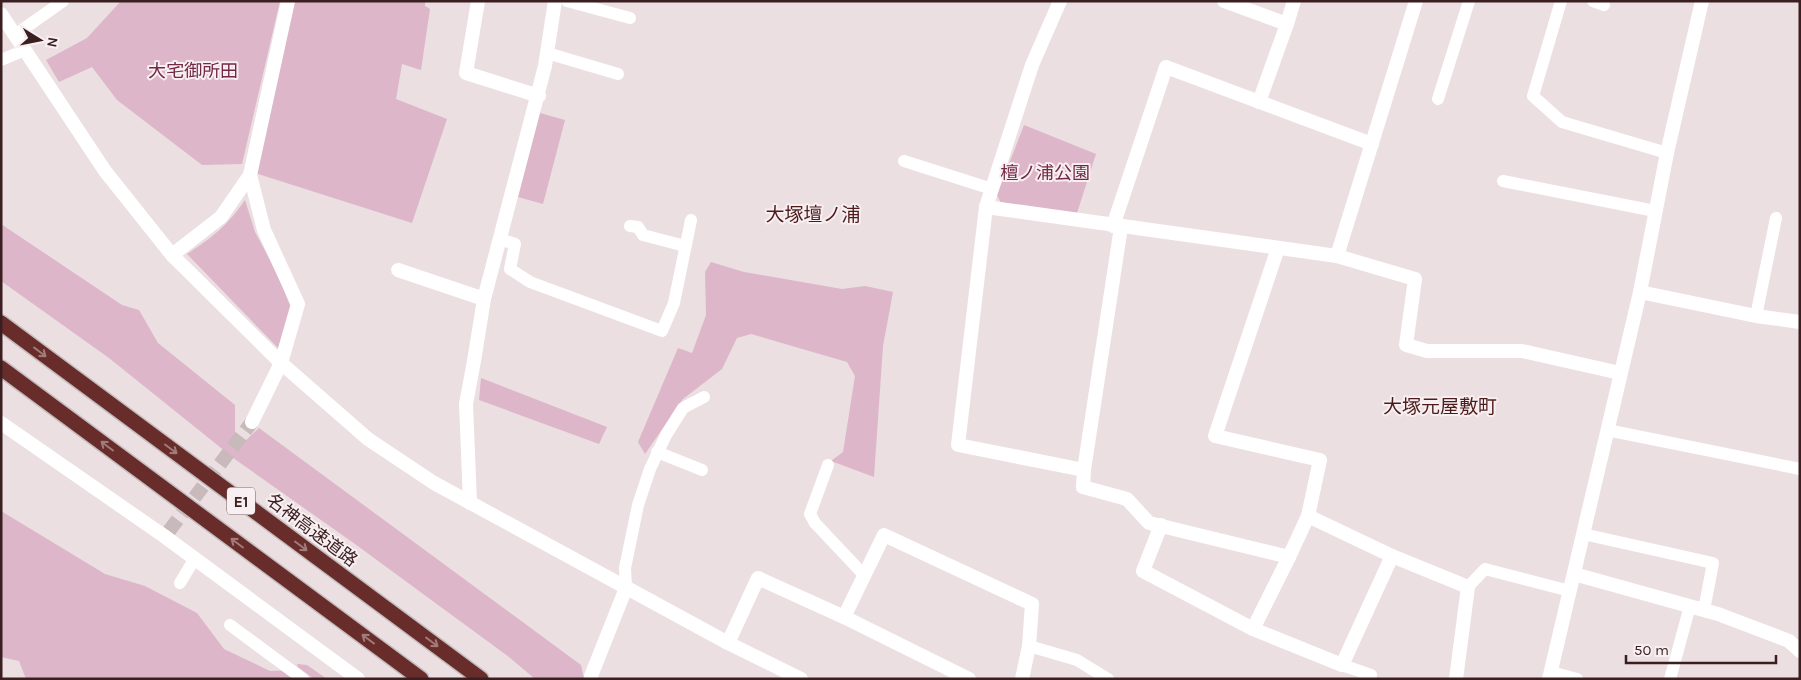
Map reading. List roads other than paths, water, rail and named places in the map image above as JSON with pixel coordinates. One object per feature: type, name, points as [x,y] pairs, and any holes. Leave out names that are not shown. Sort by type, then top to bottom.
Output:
[{"type":"highway","name":"名神高速道路","points":[[1,323],[481,679]]},
{"type":"highway","name":"E1","points":[[1,368],[421,679]]},
{"type":"street","points":[[172,255],[221,217],[250,175],[288,1]]},
{"type":"street","points":[[478,1],[466,73],[538,96]]},
{"type":"street","points":[[470,503],[466,404],[484,299],[538,96],[548,53],[555,1]]},
{"type":"street","points":[[1060,1],[1032,65],[986,208],[958,446],[1084,470]]},
{"type":"street","points":[[1224,1],[1287,24]]},
{"type":"street","points":[[1259,102],[1294,1]]},
{"type":"street","points":[[1338,256],[1416,1]]},
{"type":"street","points":[[1550,675],[1640,292],[1667,153],[1702,1]]},
{"type":"street","points":[[1,14],[106,171],[172,255],[282,363],[368,439],[434,483],[470,503],[728,643],[801,679]]},
{"type":"street","points":[[1289,557],[1149,522],[1127,499],[1083,487],[1117,226],[1166,67],[1372,144]]},
{"type":"street","points":[[250,175],[264,230],[298,304],[282,363],[252,422]]},
{"type":"street","points":[[986,208],[1338,256],[1415,279],[1406,345],[1427,351],[1522,351],[1620,373]]},
{"type":"street","points":[[1253,629],[1308,516],[1320,460],[1215,436],[1278,248]]},
{"type":"street","points":[[398,270],[484,299]]},
{"type":"street","points":[[1640,292],[1756,316],[1800,322]]},
{"type":"street","points":[[1,423],[166,533],[195,558],[358,679]]},
{"type":"street","points":[[1308,516],[1392,556],[1468,587],[1456,679]]},
{"type":"street","points":[[1161,525],[1143,571],[1253,629],[1342,664],[1392,556]]},
{"type":"street","points":[[844,618],[884,535],[1032,604],[1029,646],[1022,679]]},
{"type":"street","points":[[1574,574],[1704,610],[1789,641],[1800,651]]},
{"type":"street","points":[[728,643],[758,578],[969,679]]},
{"type":"street","points":[[591,676],[626,588]]},
{"type":"lane","points":[[15,35],[63,1]]},
{"type":"lane","points":[[567,1],[630,18]]},
{"type":"lane","points":[[1438,99],[1469,1]]},
{"type":"lane","points":[[1561,1],[1533,96],[1562,122],[1667,153]]},
{"type":"lane","points":[[1,60],[25,50]]},
{"type":"lane","points":[[548,53],[618,74]]},
{"type":"lane","points":[[904,161],[992,189]]},
{"type":"lane","points":[[1503,181],[1655,211]]},
{"type":"lane","points":[[1756,316],[1776,218]]},
{"type":"lane","points":[[500,239],[515,244],[510,269],[530,282],[662,331],[674,303],[691,220]]},
{"type":"lane","points":[[630,226],[638,228],[643,235],[685,246]]},
{"type":"lane","points":[[626,588],[625,568],[638,505],[650,468],[666,435],[683,408],[704,397]]},
{"type":"lane","points":[[1607,430],[1800,469]]},
{"type":"lane","points":[[658,452],[702,470]]},
{"type":"lane","points":[[828,465],[810,514],[815,524],[864,576]]},
{"type":"lane","points":[[1583,534],[1714,563],[1704,610]]},
{"type":"lane","points":[[180,582],[195,558]]},
{"type":"lane","points":[[1468,587],[1485,569],[1570,591]]},
{"type":"lane","points":[[1670,679],[1690,606]]},
{"type":"lane","points":[[230,625],[303,679]]},
{"type":"lane","points":[[1029,646],[1077,660],[1108,679]]},
{"type":"lane","points":[[1342,664],[1371,675],[1370,679]]},
{"type":"lane","points":[[1550,675],[1577,679]]},
{"type":"tunnel","points":[[169,531],[252,422]]},
{"type":"district","name":"大塚壇ノ浦","points":[[813,215]]},
{"type":"district","name":"大塚元屋敷町","points":[[1440,407]]},
{"type":"park label","name":"大宅御所田","points":[[193,71]]},
{"type":"park label","name":"檀ノ浦公園","points":[[1045,173]]}]
